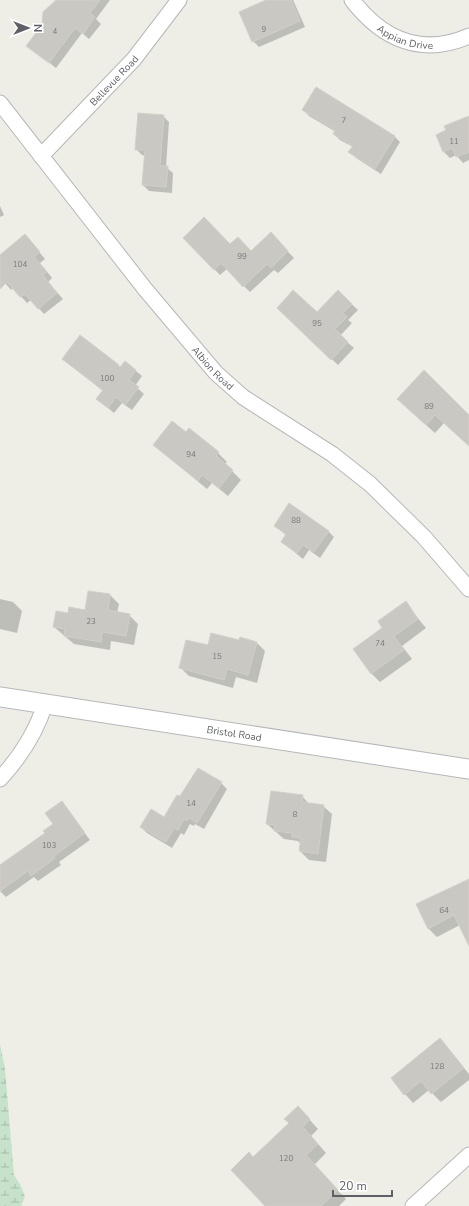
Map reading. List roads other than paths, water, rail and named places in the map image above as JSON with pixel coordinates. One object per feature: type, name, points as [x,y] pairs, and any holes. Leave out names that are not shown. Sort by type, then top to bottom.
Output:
[{"type":"street","name":"Bellevue Road","points":[[42,156],[134,59],[179,0]]},
{"type":"street","name":"Appian Drive","points":[[352,0],[376,26],[405,41],[421,44],[438,44],[455,41],[469,36]]},
{"type":"street","name":"Albion Road","points":[[0,104],[42,156],[144,289],[216,373],[243,397],[332,454],[370,484],[424,537],[469,589]]},
{"type":"street","name":"Bristol Road","points":[[0,696],[469,769]]},
{"type":"street","points":[[0,779],[27,746],[37,726],[45,704]]},
{"type":"street","points":[[413,1206],[469,1156]]}]
